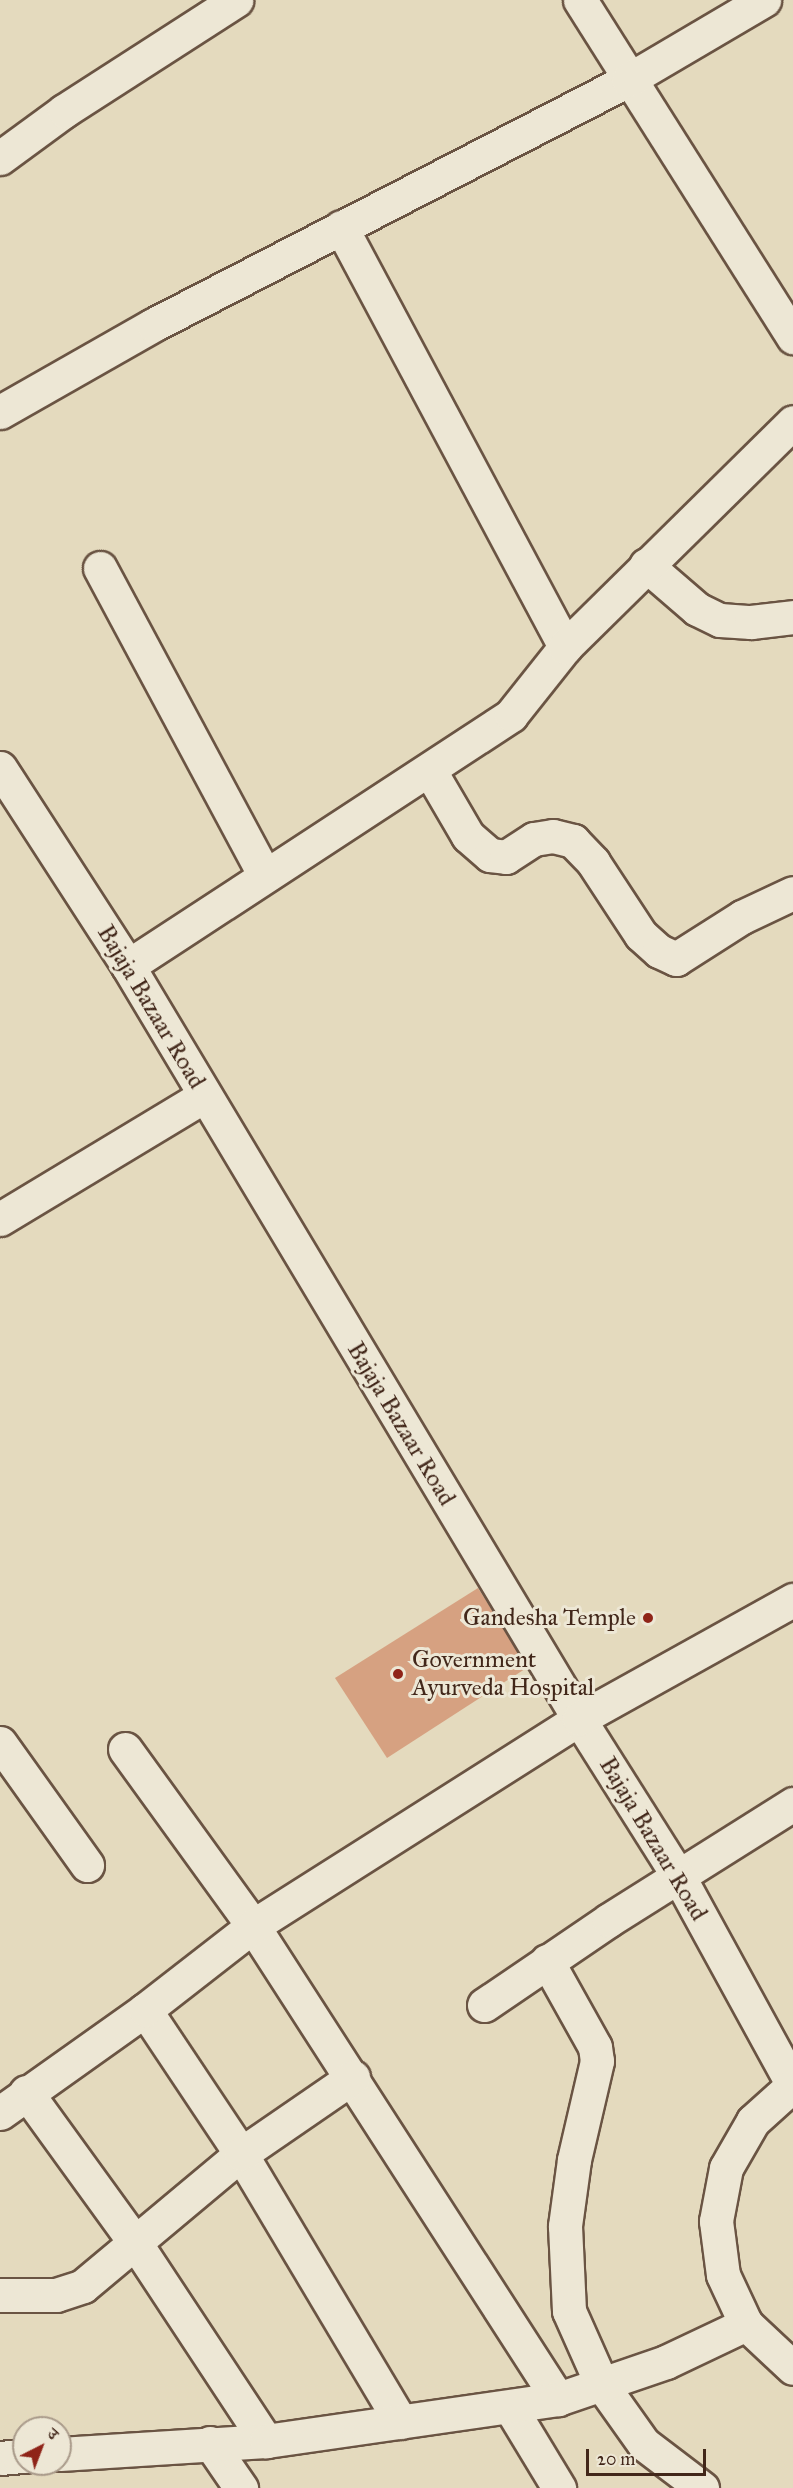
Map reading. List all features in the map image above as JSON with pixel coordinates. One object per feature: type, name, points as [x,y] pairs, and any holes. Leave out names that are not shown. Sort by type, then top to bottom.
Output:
[{"type":"street","points":[[0,158],[64,111],[236,0]]},
{"type":"street","points":[[580,0],[628,80],[793,337]]},
{"type":"street","points":[[0,412],[153,324],[628,80],[764,0]]},
{"type":"street","points":[[341,227],[565,647]]},
{"type":"street","points":[[128,966],[430,771],[511,715],[565,647],[793,422]]},
{"type":"street","points":[[646,565],[696,609],[720,620],[751,622],[793,617]]},
{"type":"street","points":[[100,568],[265,876]]},
{"type":"street","name":"Bajaja Bazaar Road","points":[[1,771],[128,966],[579,1719],[680,1877],[793,2085]]},
{"type":"street","points":[[430,771],[468,836],[490,855],[506,857],[534,839],[553,836],[573,841],[593,862],[641,935],[659,951],[676,959],[742,917],[793,893]]},
{"type":"street","points":[[0,1219],[204,1096]]},
{"type":"street","points":[[0,2113],[26,2092],[145,2010],[253,1926],[579,1719],[793,1600]]},
{"type":"street","points":[[0,1743],[87,1865]]},
{"type":"street","points":[[125,1749],[253,1926],[353,2077],[558,2399]]},
{"type":"street","points":[[484,2005],[547,1961],[793,1804]]},
{"type":"street","points":[[547,1961],[595,2047],[597,2061],[574,2160],[565,2226],[569,2311],[578,2336],[602,2385],[644,2444],[702,2488]]},
{"type":"street","points":[[145,2010],[241,2154],[401,2422]]},
{"type":"street","points":[[0,2295],[56,2295],[83,2286],[134,2241],[241,2154],[353,2077]]},
{"type":"street","points":[[793,2085],[753,2121],[726,2168],[716,2222],[723,2275],[746,2324],[793,2368]]},
{"type":"street","points":[[26,2092],[134,2241],[266,2441]]},
{"type":"street","points":[[72,2453],[266,2441],[558,2399],[666,2362],[746,2324]]},
{"type":"street","points":[[510,2407],[545,2483]]},
{"type":"street","points":[[210,2443],[241,2488]]},
{"type":"building","points":[[478,1588],[528,1667],[387,1758],[335,1678]]},
{"type":"place","name":"Gandesha Temple","points":[[648,1618]]},
{"type":"place","name":"Government Ayurveda Hospital","points":[[398,1674]]}]
